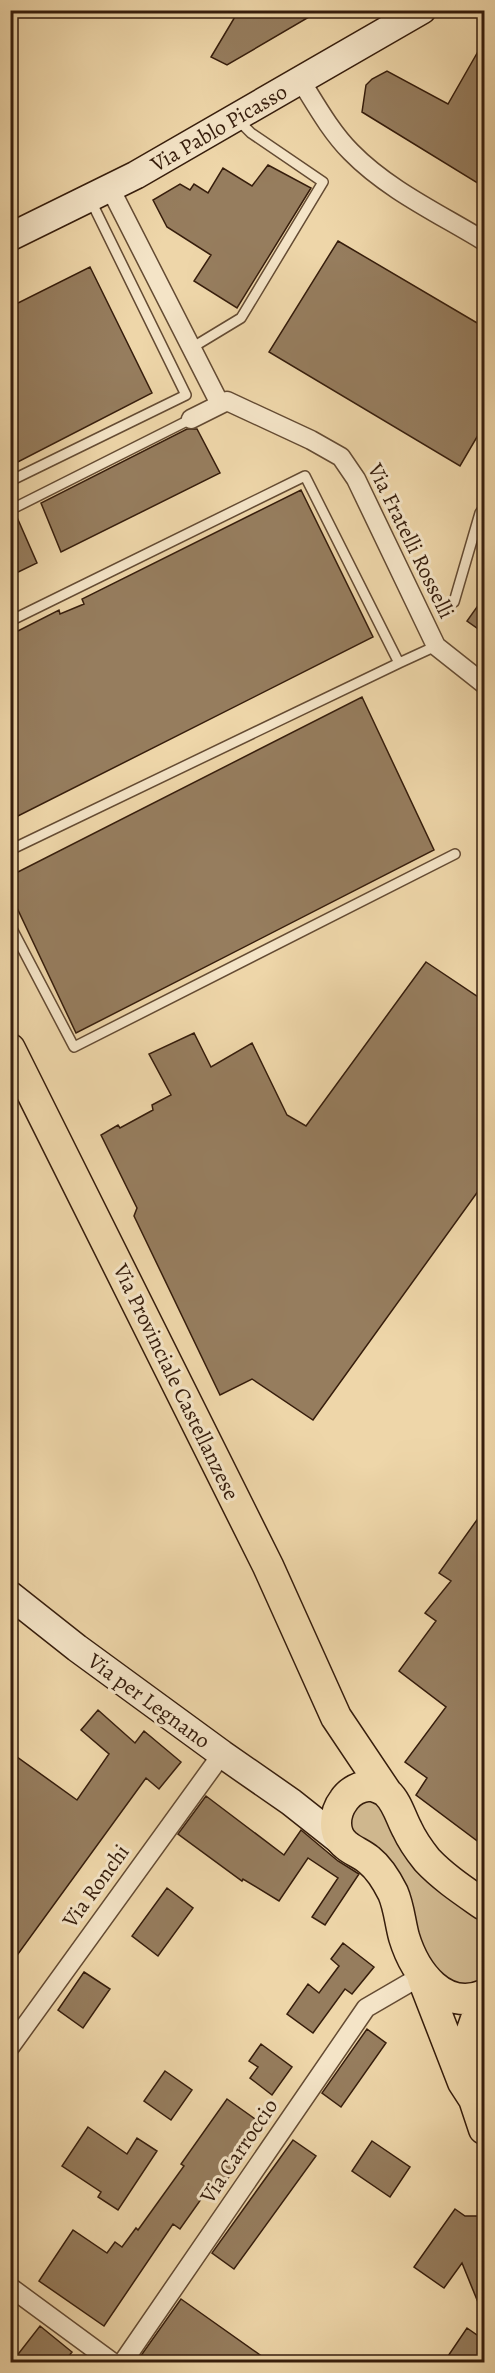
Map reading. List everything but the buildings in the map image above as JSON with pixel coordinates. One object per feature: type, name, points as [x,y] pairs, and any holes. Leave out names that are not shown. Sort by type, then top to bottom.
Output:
[{"type":"main road","name":"Via Provinciale Castellanzese","points":[[10,1049],[268,1566],[336,1717],[387,1792],[426,1859],[439,1872],[484,1905]]},
{"type":"main road","name":"Via Provinciale Castellanzese","points":[[336,1717],[348,1781],[336,1820],[336,1832],[344,1844]]},
{"type":"main road","points":[[343,1800],[359,1788],[371,1786],[387,1792]]},
{"type":"main road","points":[[344,1844],[369,1860],[380,1872],[393,1893],[415,1978],[463,2082],[474,2099]]},
{"type":"main road","points":[[415,1978],[445,1996],[459,2000],[471,2000],[484,1995]]},
{"type":"main road","points":[[484,2003],[471,2029],[468,2046],[474,2099],[484,2129]]},
{"type":"street","name":"Via Pablo Picasso","points":[[10,237],[100,193],[236,118],[422,10]]},
{"type":"street","points":[[301,81],[319,110],[351,152],[387,182],[484,241]]},
{"type":"street","points":[[100,193],[220,404],[191,419]]},
{"type":"street","name":"Via Fratelli Rosselli","points":[[220,404],[227,401],[311,440],[341,457],[356,479],[436,646],[484,684]]},
{"type":"street","name":"Via per Legnano","points":[[10,1595],[77,1648],[291,1802],[344,1844]]},
{"type":"street","name":"Via Ronchi","points":[[10,2047],[222,1754]]},
{"type":"street","name":"Via per Legnano","points":[[291,1802],[320,1812],[332,1810],[343,1800]]},
{"type":"street","name":"Via Carroccio","points":[[123,2362],[366,2008],[415,1978]]},
{"type":"street","points":[[10,2287],[112,2362]]},
{"type":"lane","points":[[198,344],[241,318],[323,182],[251,133],[236,118]]},
{"type":"lane","points":[[10,481],[186,395],[100,193]]},
{"type":"lane","points":[[10,510],[191,419]]},
{"type":"lane","points":[[10,621],[305,476],[399,663]]},
{"type":"lane","points":[[454,602],[480,513],[484,507]]},
{"type":"lane","points":[[10,850],[436,646]]},
{"type":"lane","points":[[10,925],[74,1047],[455,854]]},
{"type":"shaded area","points":[[375,1798],[484,1918],[484,1986],[443,1986],[349,1824],[358,1802]]}]
